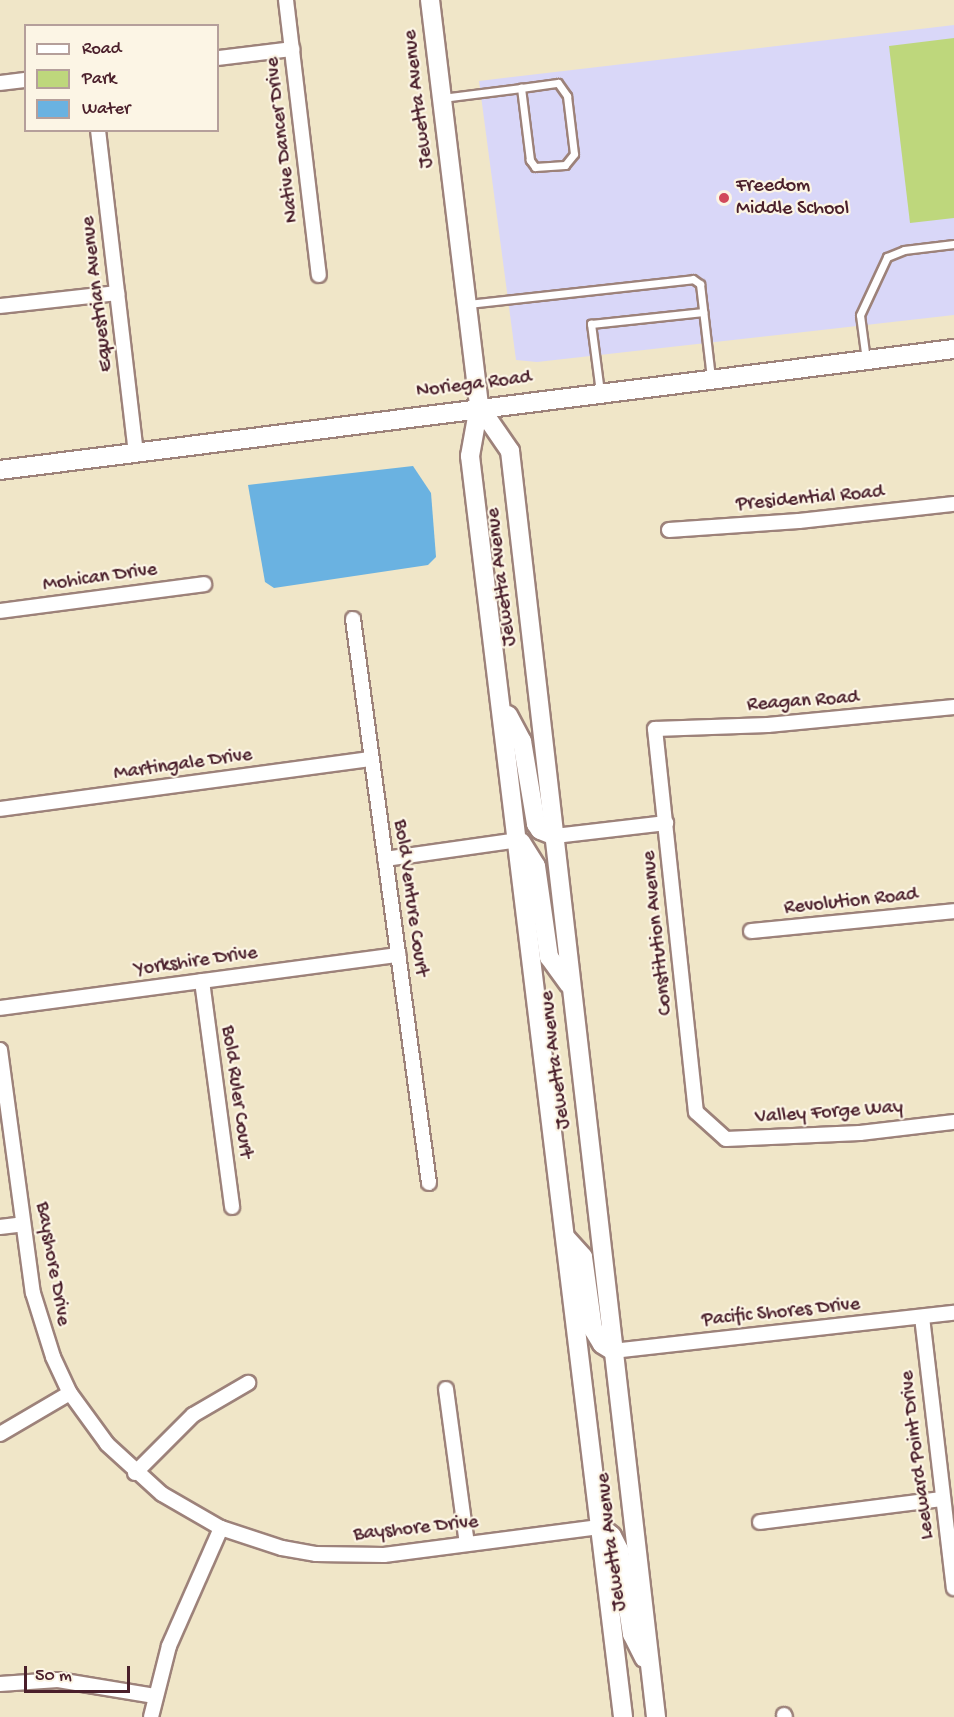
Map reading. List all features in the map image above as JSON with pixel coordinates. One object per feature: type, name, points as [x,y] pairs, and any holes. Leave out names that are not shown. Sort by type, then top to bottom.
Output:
[{"type":"street","name":"Native Dancer Drive","points":[[286,0],[319,275]]},
{"type":"street","name":"Jewetta Avenue","points":[[430,0],[478,406],[470,456],[503,705],[623,1717]]},
{"type":"street","points":[[219,57],[292,49]]},
{"type":"street","points":[[0,83],[24,80]]},
{"type":"street","name":"Equestrian Avenue","points":[[98,132],[136,452]]},
{"type":"street","points":[[0,306],[117,292]]},
{"type":"street","name":"Noriega Road","points":[[0,470],[478,406],[954,349]]},
{"type":"street","name":"Jewetta Avenue","points":[[478,406],[510,451],[656,1717]]},
{"type":"street","name":"Presidential Road","points":[[669,530],[799,521],[954,504]]},
{"type":"street","name":"Mohican Drive","points":[[0,611],[204,584]]},
{"type":"street","name":"Bold Venture Court","points":[[353,619],[429,1183]]},
{"type":"street","points":[[503,705],[522,741],[540,830],[555,836],[666,823]]},
{"type":"street","name":"Reagan Road","points":[[654,729],[768,725],[954,707]]},
{"type":"street","name":"Constitution Avenue","points":[[654,729],[696,1112],[711,1126]]},
{"type":"street","name":"Martingale Drive","points":[[0,808],[371,759]]},
{"type":"street","points":[[385,859],[519,840],[536,866],[549,957],[570,986]]},
{"type":"street","name":"Revolution Road","points":[[751,931],[954,911]]},
{"type":"street","name":"Yorkshire Drive","points":[[0,1008],[398,956]]},
{"type":"street","name":"Bold Ruler Court","points":[[202,981],[232,1207]]},
{"type":"street","name":"Bayshore Drive","points":[[0,1050],[23,1224],[41,1326],[70,1393],[107,1444],[135,1473],[186,1510],[221,1528],[282,1548],[316,1554],[384,1555],[601,1527]]},
{"type":"street","name":"Valley Forge Way","points":[[711,1126],[726,1140],[860,1133],[954,1122]]},
{"type":"street","points":[[0,1227],[23,1224]]},
{"type":"street","points":[[567,1239],[583,1257],[593,1329],[602,1344],[613,1351]]},
{"type":"street","name":"Pacific Shores Drive","points":[[613,1351],[954,1313]]},
{"type":"street","name":"Leeward Point Drive","points":[[922,1317],[954,1588]]},
{"type":"street","points":[[135,1473],[193,1415],[248,1383]]},
{"type":"street","points":[[446,1389],[467,1544]]},
{"type":"street","points":[[0,1434],[70,1393]]},
{"type":"street","points":[[760,1522],[943,1499]]},
{"type":"street","points":[[601,1527],[612,1536],[619,1550],[632,1634],[651,1673]]},
{"type":"street","points":[[151,1717],[154,1696],[169,1646],[221,1528]]},
{"type":"street","points":[[0,1684],[58,1680],[154,1696]]},
{"type":"lane","points":[[442,98],[521,87],[558,83],[564,88],[574,154],[565,165],[535,167],[530,160],[521,87]]},
{"type":"lane","points":[[866,360],[860,315],[864,301],[886,257],[894,252],[954,244]]},
{"type":"lane","points":[[466,304],[684,278],[700,284],[711,378]]},
{"type":"lane","points":[[600,392],[591,324],[703,312]]},
{"type":"shaded area","name":"Freedom Middle School","points":[[954,25],[954,315],[537,362],[516,360],[479,81]]},
{"type":"green space","points":[[954,38],[954,218],[910,223],[889,46]]},
{"type":"water","points":[[413,466],[431,493],[436,557],[428,565],[274,588],[265,582],[248,485]]},
{"type":"place","name":"Freedom Middle School","points":[[724,198]]}]
